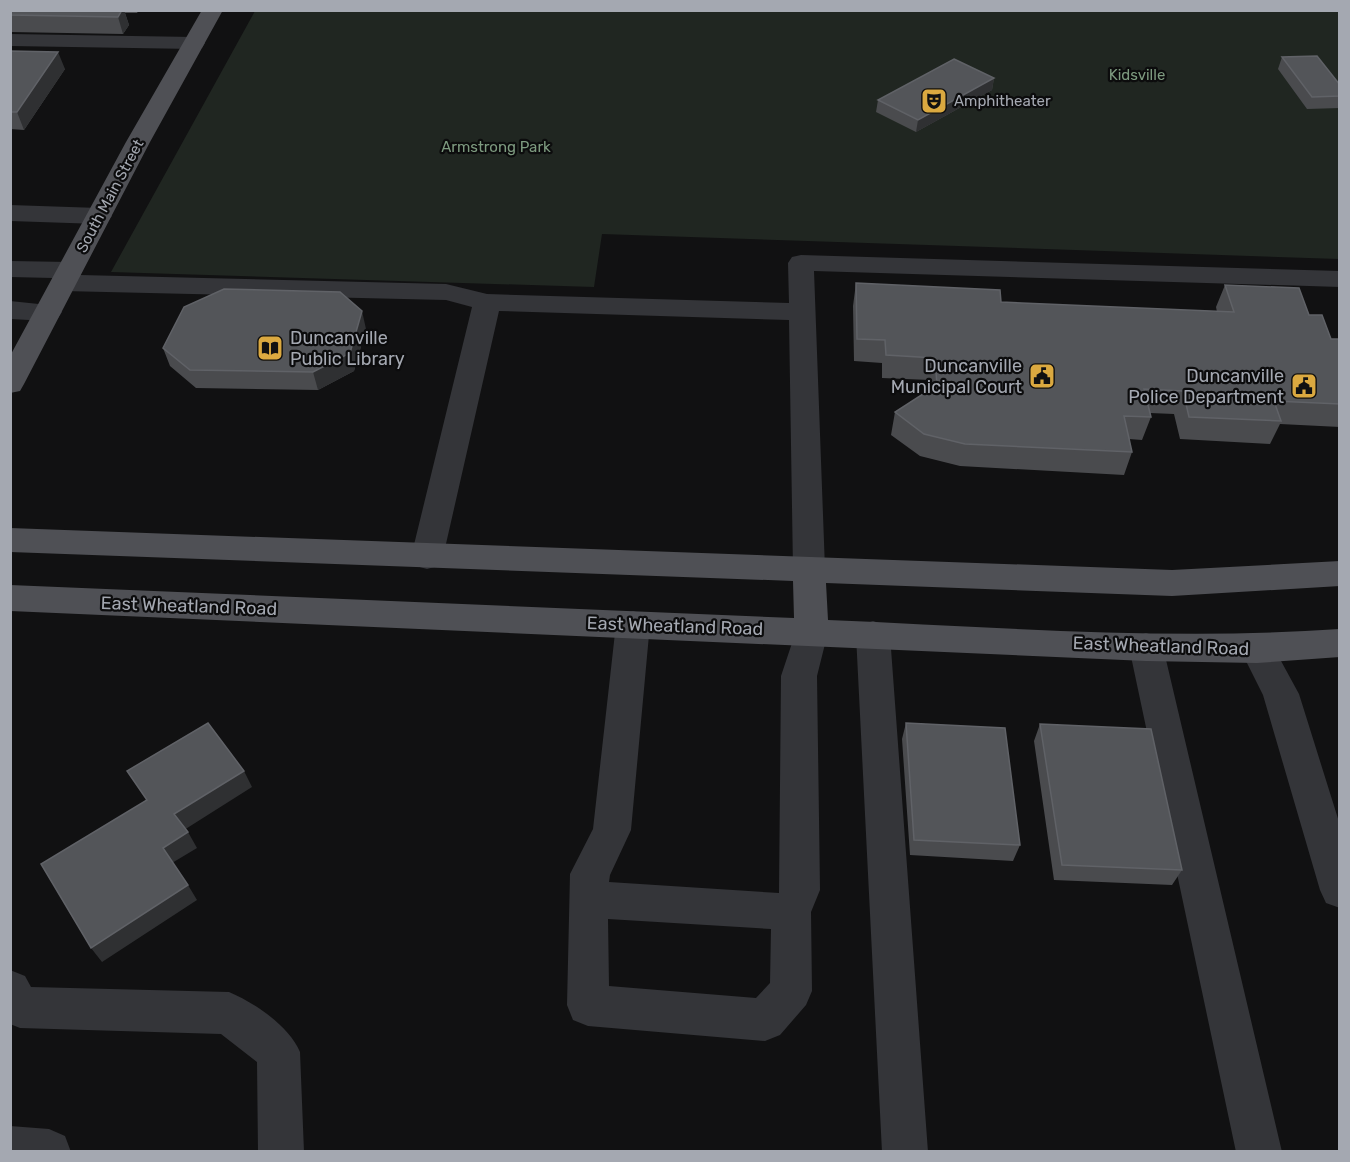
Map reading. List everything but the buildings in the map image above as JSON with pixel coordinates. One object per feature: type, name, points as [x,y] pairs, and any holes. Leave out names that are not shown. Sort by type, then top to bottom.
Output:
[{"type":"main road","name":"South Main Street","points":[[10,384],[99,216],[213,10]]},
{"type":"main road","points":[[10,540],[1172,583],[1340,573]]},
{"type":"main road","points":[[809,570],[811,632]]},
{"type":"main road","name":"East Wheatland Road","points":[[10,598],[1146,646],[1257,649],[1340,643]]},
{"type":"street","points":[[10,40],[194,43]]},
{"type":"street","points":[[10,213],[99,216]]},
{"type":"street","points":[[809,570],[801,263],[1340,279]]},
{"type":"street","points":[[10,269],[67,277],[446,292],[487,302],[803,312]]},
{"type":"street","points":[[427,557],[487,302]]},
{"type":"street","points":[[10,310],[48,312]]},
{"type":"street","points":[[633,624],[612,830],[590,874],[588,1005],[765,1020],[791,991],[791,912],[801,890],[799,676],[811,632]]},
{"type":"street","points":[[873,635],[905,1152]]},
{"type":"street","points":[[1146,646],[1259,1152]]},
{"type":"street","points":[[1257,649],[1281,694],[1340,890]]},
{"type":"street","points":[[588,899],[791,912]]},
{"type":"street","points":[[10,990],[20,1007],[229,1013],[279,1052],[281,1152]]},
{"type":"street","points":[[10,1149],[49,1152]]},
{"type":"green space","name":"Armstrong Park","points":[[255,11],[1339,11],[1339,259],[602,234],[594,287],[111,272]]},
{"type":"place","name":"Amphitheater","points":[[934,101]]},
{"type":"place","name":"Duncanville Public Library","points":[[270,348]]},
{"type":"place","name":"Duncanville Municipal Court","points":[[1042,376]]},
{"type":"place","name":"Duncanville Police Department","points":[[1304,386]]},
{"type":"park label","name":"Kidsville","points":[[1137,75]]}]
